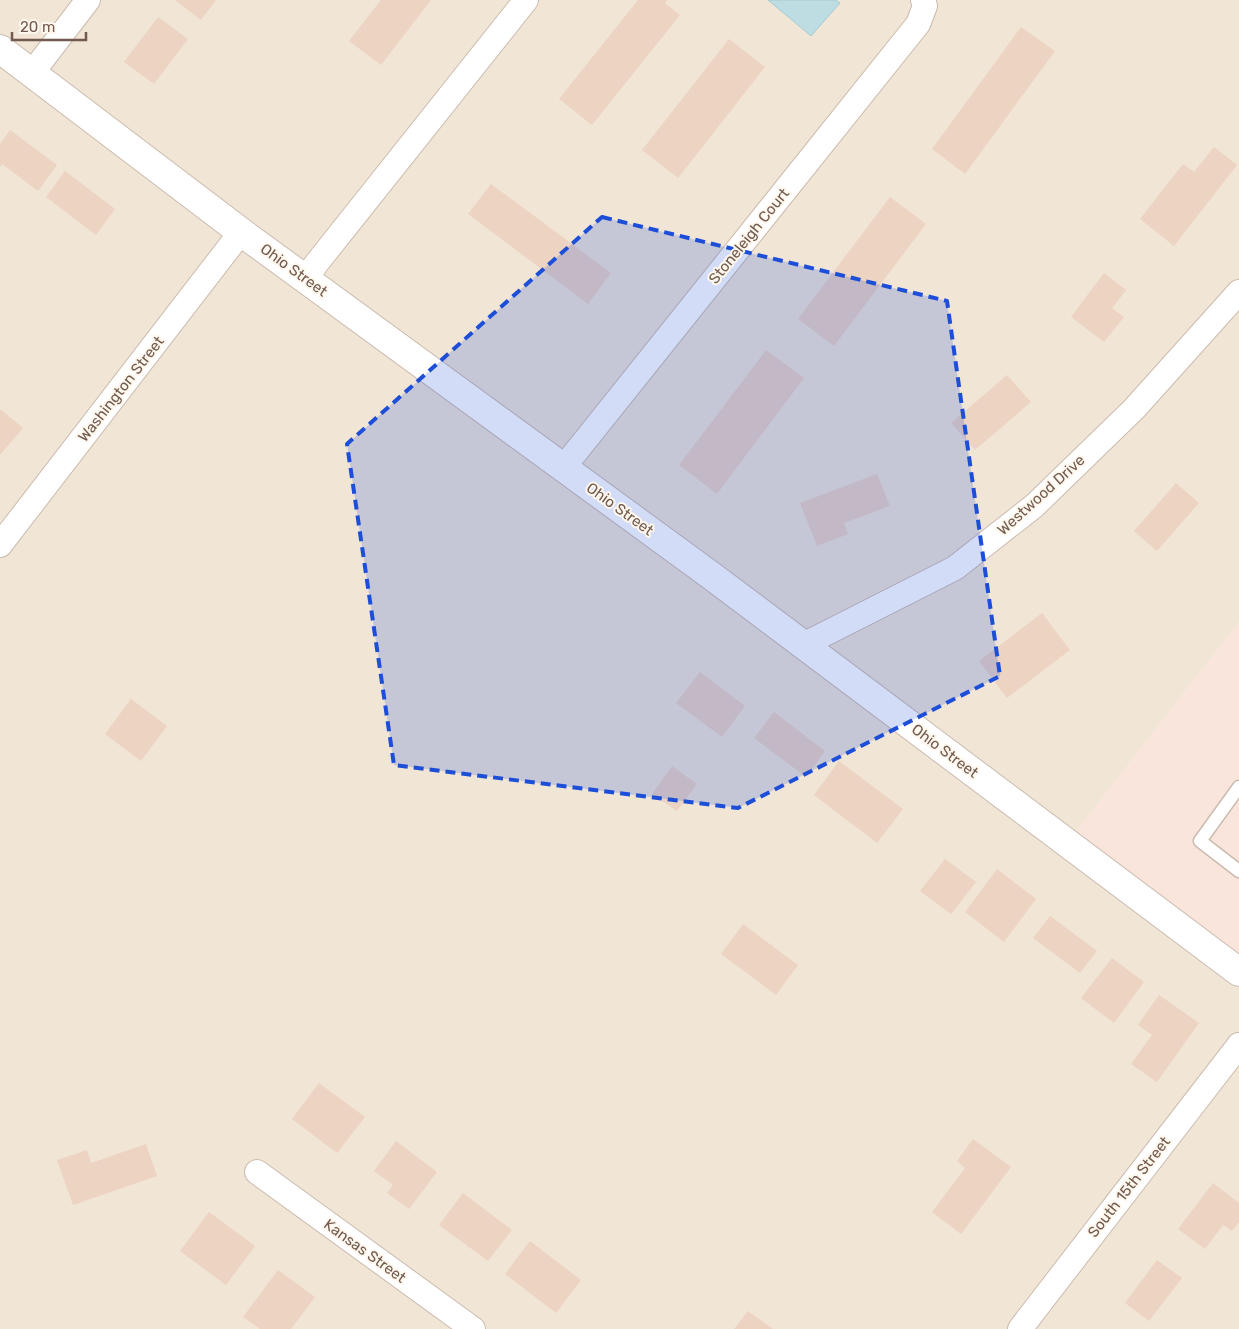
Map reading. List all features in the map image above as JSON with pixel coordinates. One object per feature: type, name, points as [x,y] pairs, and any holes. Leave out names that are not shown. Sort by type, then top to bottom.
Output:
[{"type":"street","points":[[32,73],[88,0]]},
{"type":"street","points":[[306,279],[526,0]]},
{"type":"street","name":"Stoneleigh Court","points":[[563,468],[918,24],[925,6],[923,0]]},
{"type":"street","name":"Ohio Street","points":[[0,49],[241,232],[803,645],[1239,972]]},
{"type":"street","name":"Washington Street","points":[[0,545],[241,232]]},
{"type":"street","name":"Westwood Drive","points":[[803,645],[954,568],[1034,506],[1134,409],[1239,292]]},
{"type":"street","name":"South 15th Street","points":[[1020,1329],[1239,1045]]},
{"type":"street","name":"Kansas Street","points":[[257,1172],[473,1329]]},
{"type":"lane","points":[[1239,787],[1200,841],[1239,871]]},
{"type":"highlighted area","points":[[602,217],[947,301],[1000,676],[738,808],[394,765],[347,444]]},
{"type":"shaded area","points":[[0,0],[1239,0],[1239,622],[1067,843],[1239,972],[1239,1329],[0,1329]]},
{"type":"shaded area","points":[[1239,622],[1239,972],[1067,843]]},
{"type":"water","points":[[768,0],[836,0],[840,3],[811,36]]},
{"type":"building","points":[[175,0],[216,0],[201,20]]},
{"type":"building","points":[[381,0],[431,0],[381,65],[349,41]]},
{"type":"building","points":[[638,0],[667,0],[665,3],[680,15],[592,125],[559,99]]},
{"type":"building","points":[[158,17],[188,39],[154,84],[124,62]]},
{"type":"building","points":[[1021,27],[1055,51],[965,174],[932,149]]},
{"type":"building","points":[[729,39],[765,67],[678,178],[642,150]]},
{"type":"building","points":[[10,130],[57,165],[38,191],[2,164],[0,167],[0,144]]},
{"type":"building","points":[[1214,147],[1237,165],[1174,246],[1140,219],[1183,164],[1194,172]]},
{"type":"building","points":[[65,171],[115,209],[96,235],[46,197]]},
{"type":"building","points":[[491,184],[611,273],[588,304],[468,214]]},
{"type":"building","points":[[890,197],[926,224],[834,346],[798,319]]},
{"type":"building","points":[[1104,273],[1126,290],[1112,308],[1124,317],[1104,342],[1071,317]]},
{"type":"building","points":[[766,350],[804,378],[717,494],[679,465]]},
{"type":"building","points":[[1007,375],[1031,402],[975,450],[951,423]]},
{"type":"building","points":[[0,409],[23,428],[0,455]]},
{"type":"building","points":[[877,474],[890,506],[844,523],[848,534],[817,546],[800,503]]},
{"type":"building","points":[[1176,483],[1199,503],[1157,551],[1134,531]]},
{"type":"building","points":[[1042,613],[1070,650],[1007,698],[979,661]]},
{"type":"building","points":[[700,672],[745,706],[722,737],[676,703]]},
{"type":"building","points":[[131,699],[167,726],[141,761],[105,734]]},
{"type":"building","points":[[774,712],[825,751],[806,777],[754,738]]},
{"type":"building","points":[[839,761],[903,809],[877,843],[814,795]]},
{"type":"building","points":[[672,766],[697,784],[677,811],[652,794]]},
{"type":"building","points":[[945,859],[976,882],[951,914],[920,891]]},
{"type":"building","points":[[997,869],[1036,899],[1004,942],[965,912]]},
{"type":"building","points":[[1050,916],[1097,951],[1080,973],[1033,938]]},
{"type":"building","points":[[743,924],[798,965],[776,995],[721,954]]},
{"type":"building","points":[[1112,958],[1144,982],[1114,1023],[1081,998]]},
{"type":"building","points":[[1159,995],[1199,1023],[1157,1082],[1131,1064],[1152,1035],[1138,1025]]},
{"type":"building","points":[[319,1083],[365,1117],[337,1153],[292,1119]]},
{"type":"building","points":[[973,1139],[1011,1167],[961,1234],[932,1212],[965,1168],[957,1161]]},
{"type":"building","points":[[396,1141],[437,1172],[409,1209],[387,1193],[393,1185],[374,1171]]},
{"type":"building","points":[[146,1144],[157,1176],[73,1205],[57,1160],[87,1150],[91,1163]]},
{"type":"building","points":[[1213,1183],[1239,1203],[1239,1222],[1232,1231],[1223,1225],[1205,1249],[1178,1229]]},
{"type":"building","points":[[463,1193],[512,1230],[488,1261],[439,1225]]},
{"type":"building","points":[[209,1212],[255,1246],[226,1285],[180,1251]]},
{"type":"building","points":[[530,1241],[581,1280],[556,1313],[505,1274]]},
{"type":"building","points":[[1157,1260],[1182,1278],[1149,1321],[1125,1303]]},
{"type":"building","points":[[278,1270],[315,1297],[291,1329],[260,1329],[243,1317]]},
{"type":"building","points":[[748,1311],[773,1329],[734,1329]]}]
